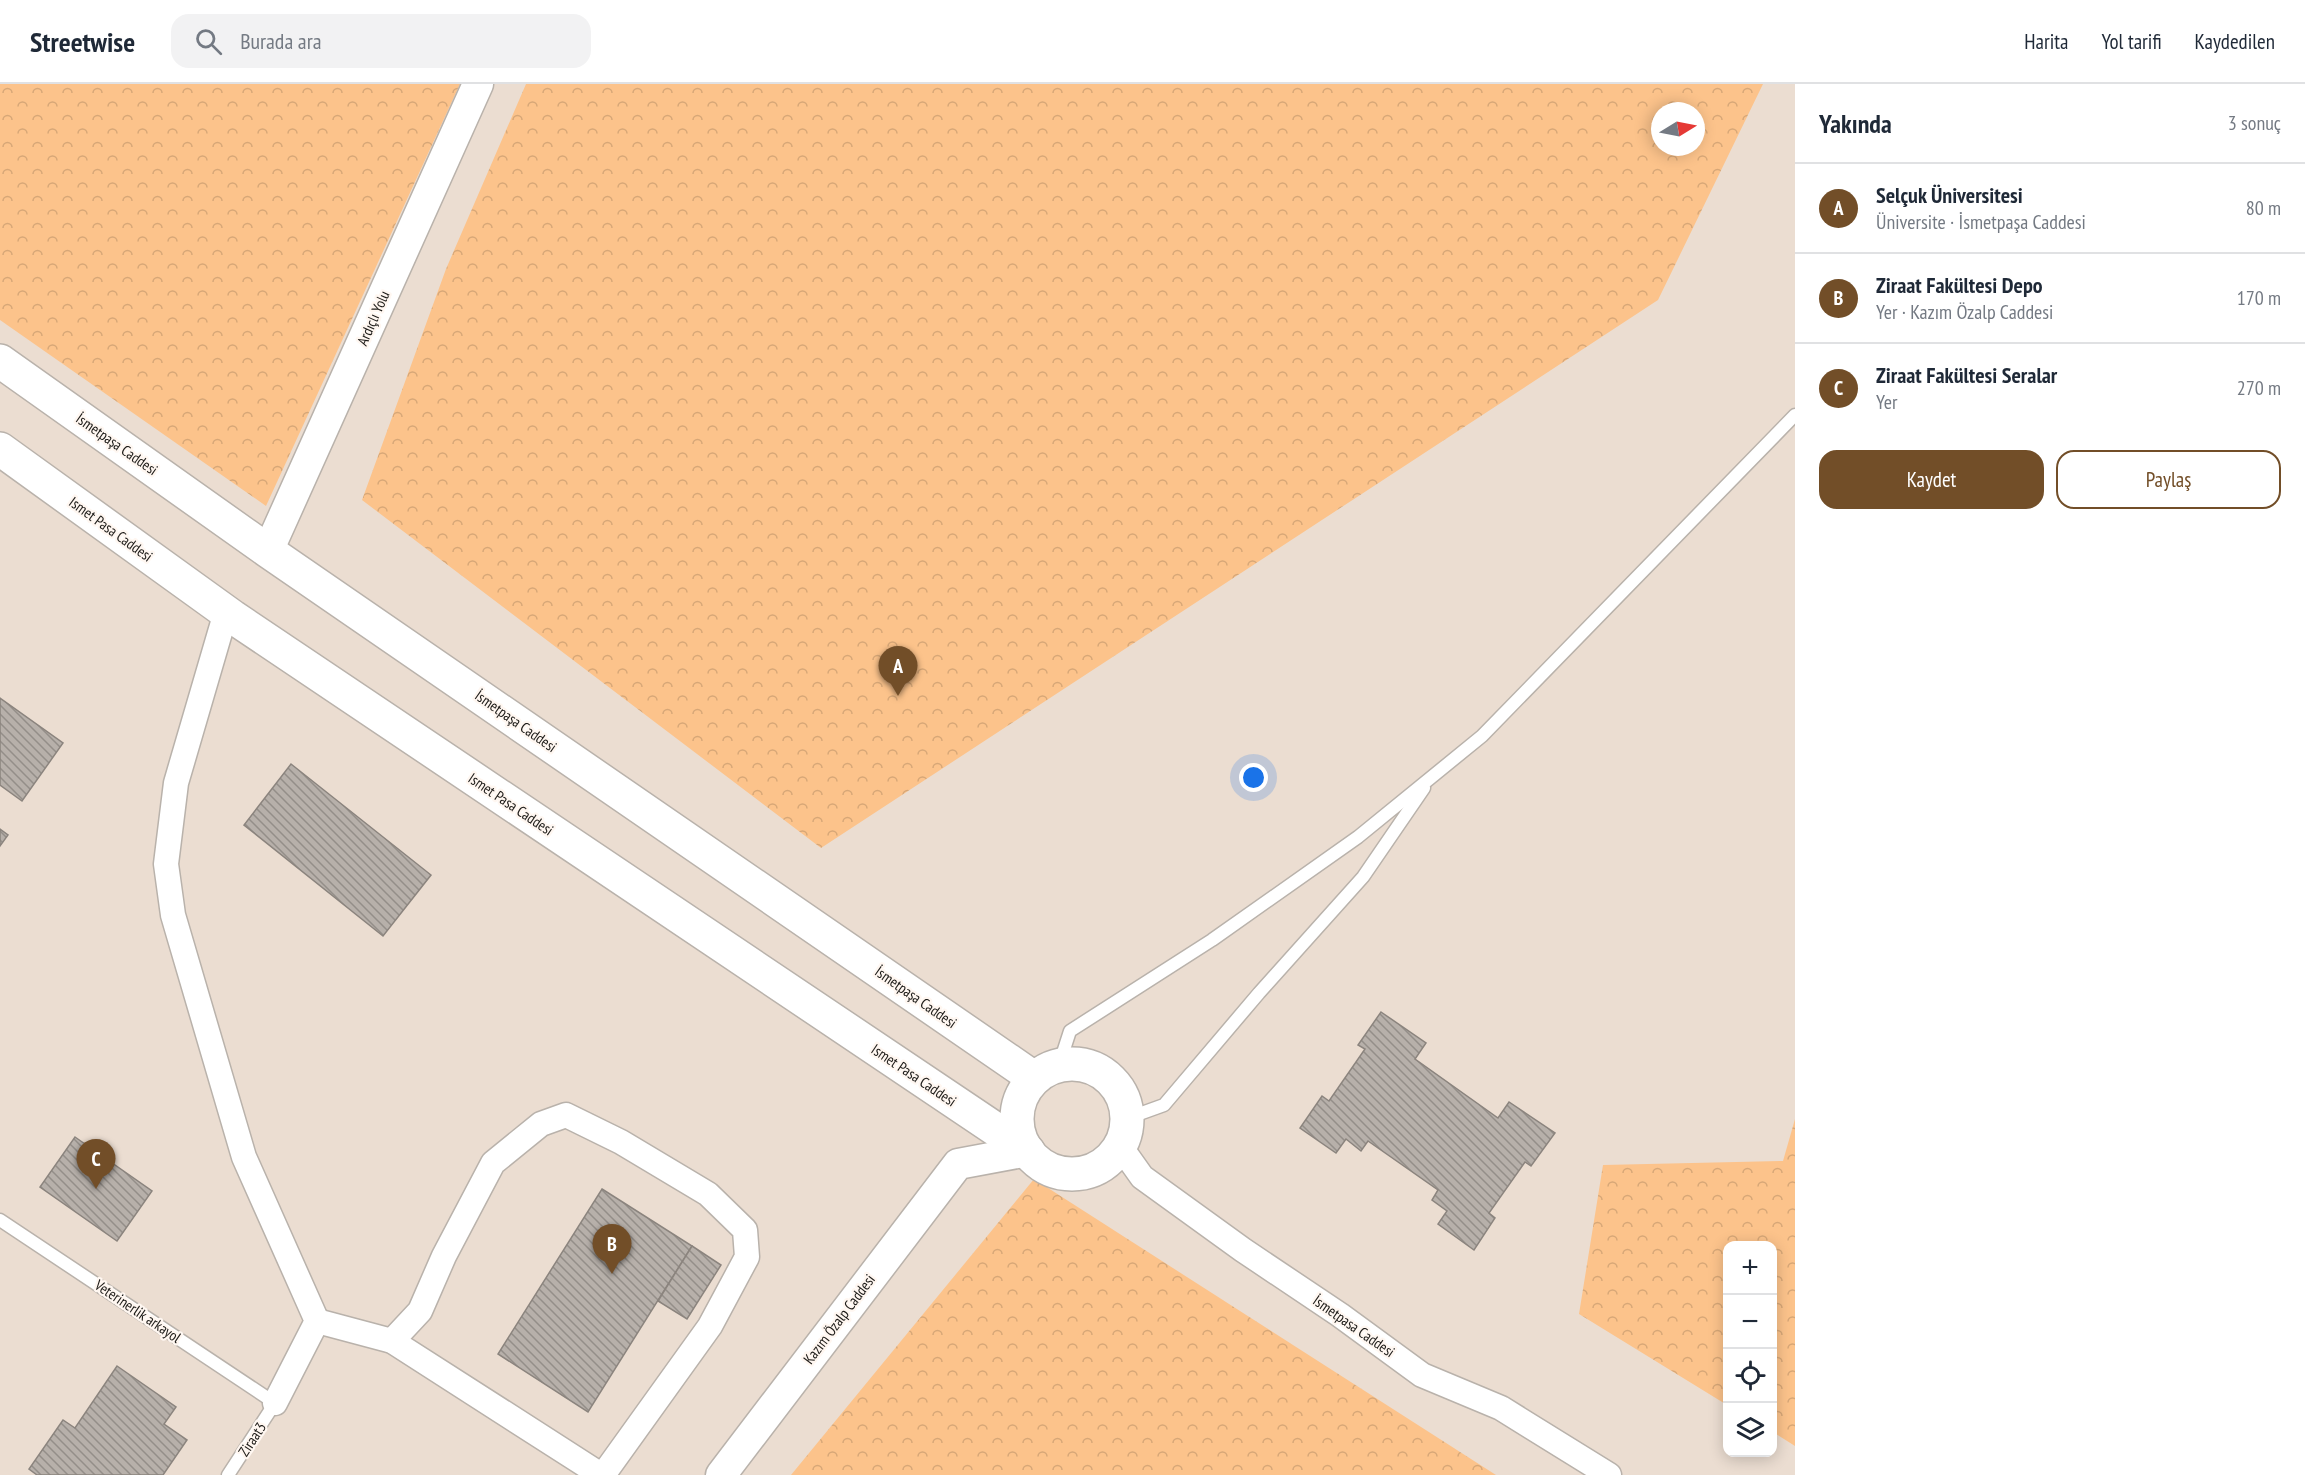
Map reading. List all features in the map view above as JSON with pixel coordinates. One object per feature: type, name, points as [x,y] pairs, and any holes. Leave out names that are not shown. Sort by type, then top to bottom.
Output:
[{"type":"main road","name":"İsmetpaşa Caddesi","points":[[0,361],[268,551],[1047,1072]]},
{"type":"main road","name":"Ismet Pasa Caddesi","points":[[0,449],[226,612],[1028,1151]]},
{"type":"main road","points":[[1067,1063],[1085,1064],[1102,1071],[1115,1083],[1125,1100],[1124,1132],[1117,1152],[1104,1165],[1087,1173],[1069,1175],[1051,1170],[1035,1161],[1017,1129],[1017,1110],[1023,1093],[1047,1072],[1067,1063]]},
{"type":"street","name":"Ardıçlı Yolu","points":[[268,551],[478,84]]},
{"type":"street","points":[[226,612],[177,783],[166,864],[173,915],[244,1156],[317,1320]]},
{"type":"street","points":[[317,1320],[392,1341],[602,1475],[710,1326],[747,1257],[745,1230],[708,1194],[621,1142],[566,1115],[541,1124],[493,1163],[444,1256],[420,1311],[392,1341]]},
{"type":"street","name":"İsmetpasa Caddesi","points":[[1124,1132],[1142,1177],[1244,1250],[1340,1315],[1422,1375],[1501,1408],[1609,1475]]},
{"type":"street","name":"Kazım Özalp Caddesi","points":[[721,1475],[958,1164],[1028,1151]]},
{"type":"street","points":[[275,1403],[317,1320]]},
{"type":"lane","points":[[1047,1072],[1070,1032],[1232,926],[1358,837],[1482,736],[1795,415]]},
{"type":"lane","points":[[1124,1132],[1164,1105],[1259,993],[1363,877],[1432,776]]},
{"type":"lane","name":"Veterinerlik arkayol","points":[[0,1220],[275,1403]]},
{"type":"lane","name":"Ziraat3","points":[[228,1475],[275,1403]]},
{"type":"shaded area","points":[[0,84],[1795,84],[1795,1475],[0,1475]]},
{"type":"green space","points":[[0,84],[460,84],[266,506],[0,320]]},
{"type":"green space","points":[[526,84],[1763,84],[1658,300],[821,848],[362,500],[446,269]]},
{"type":"green space","points":[[1795,1119],[1795,1446],[1777,1435],[1777,1241],[1723,1241],[1723,1403],[1579,1314],[1603,1165],[1783,1161]]},
{"type":"green space","points":[[1034,1179],[1496,1475],[791,1475]]},
{"type":"building","points":[[0,698],[63,743],[22,801],[0,785]]},
{"type":"building","points":[[291,764],[431,875],[383,936],[244,825]]},
{"type":"building","points":[[0,829],[8,835],[0,846]]},
{"type":"building","points":[[1381,1012],[1426,1043],[1415,1059],[1498,1118],[1509,1102],[1555,1133],[1531,1166],[1525,1162],[1489,1213],[1495,1218],[1474,1250],[1438,1224],[1447,1211],[1432,1200],[1438,1190],[1368,1141],[1361,1151],[1346,1139],[1336,1153],[1300,1128],[1322,1096],[1329,1101],[1365,1049],[1358,1045]]},
{"type":"building","points":[[75,1137],[152,1191],[117,1241],[40,1187]]},
{"type":"building","points":[[602,1189],[692,1246],[588,1412],[498,1354]]},
{"type":"building","points":[[692,1246],[721,1265],[687,1319],[658,1301]]},
{"type":"building","points":[[117,1366],[176,1407],[164,1424],[187,1440],[163,1475],[37,1475],[29,1469],[63,1420],[75,1428]]},
{"type":"place","name":"Selçuk Üniversitesi","points":[[898,696]]},
{"type":"place","name":"Ziraat Fakültesi Seralar","points":[[96,1189]]},
{"type":"place","name":"Ziraat Fakültesi Depo","points":[[612,1274]]}]
